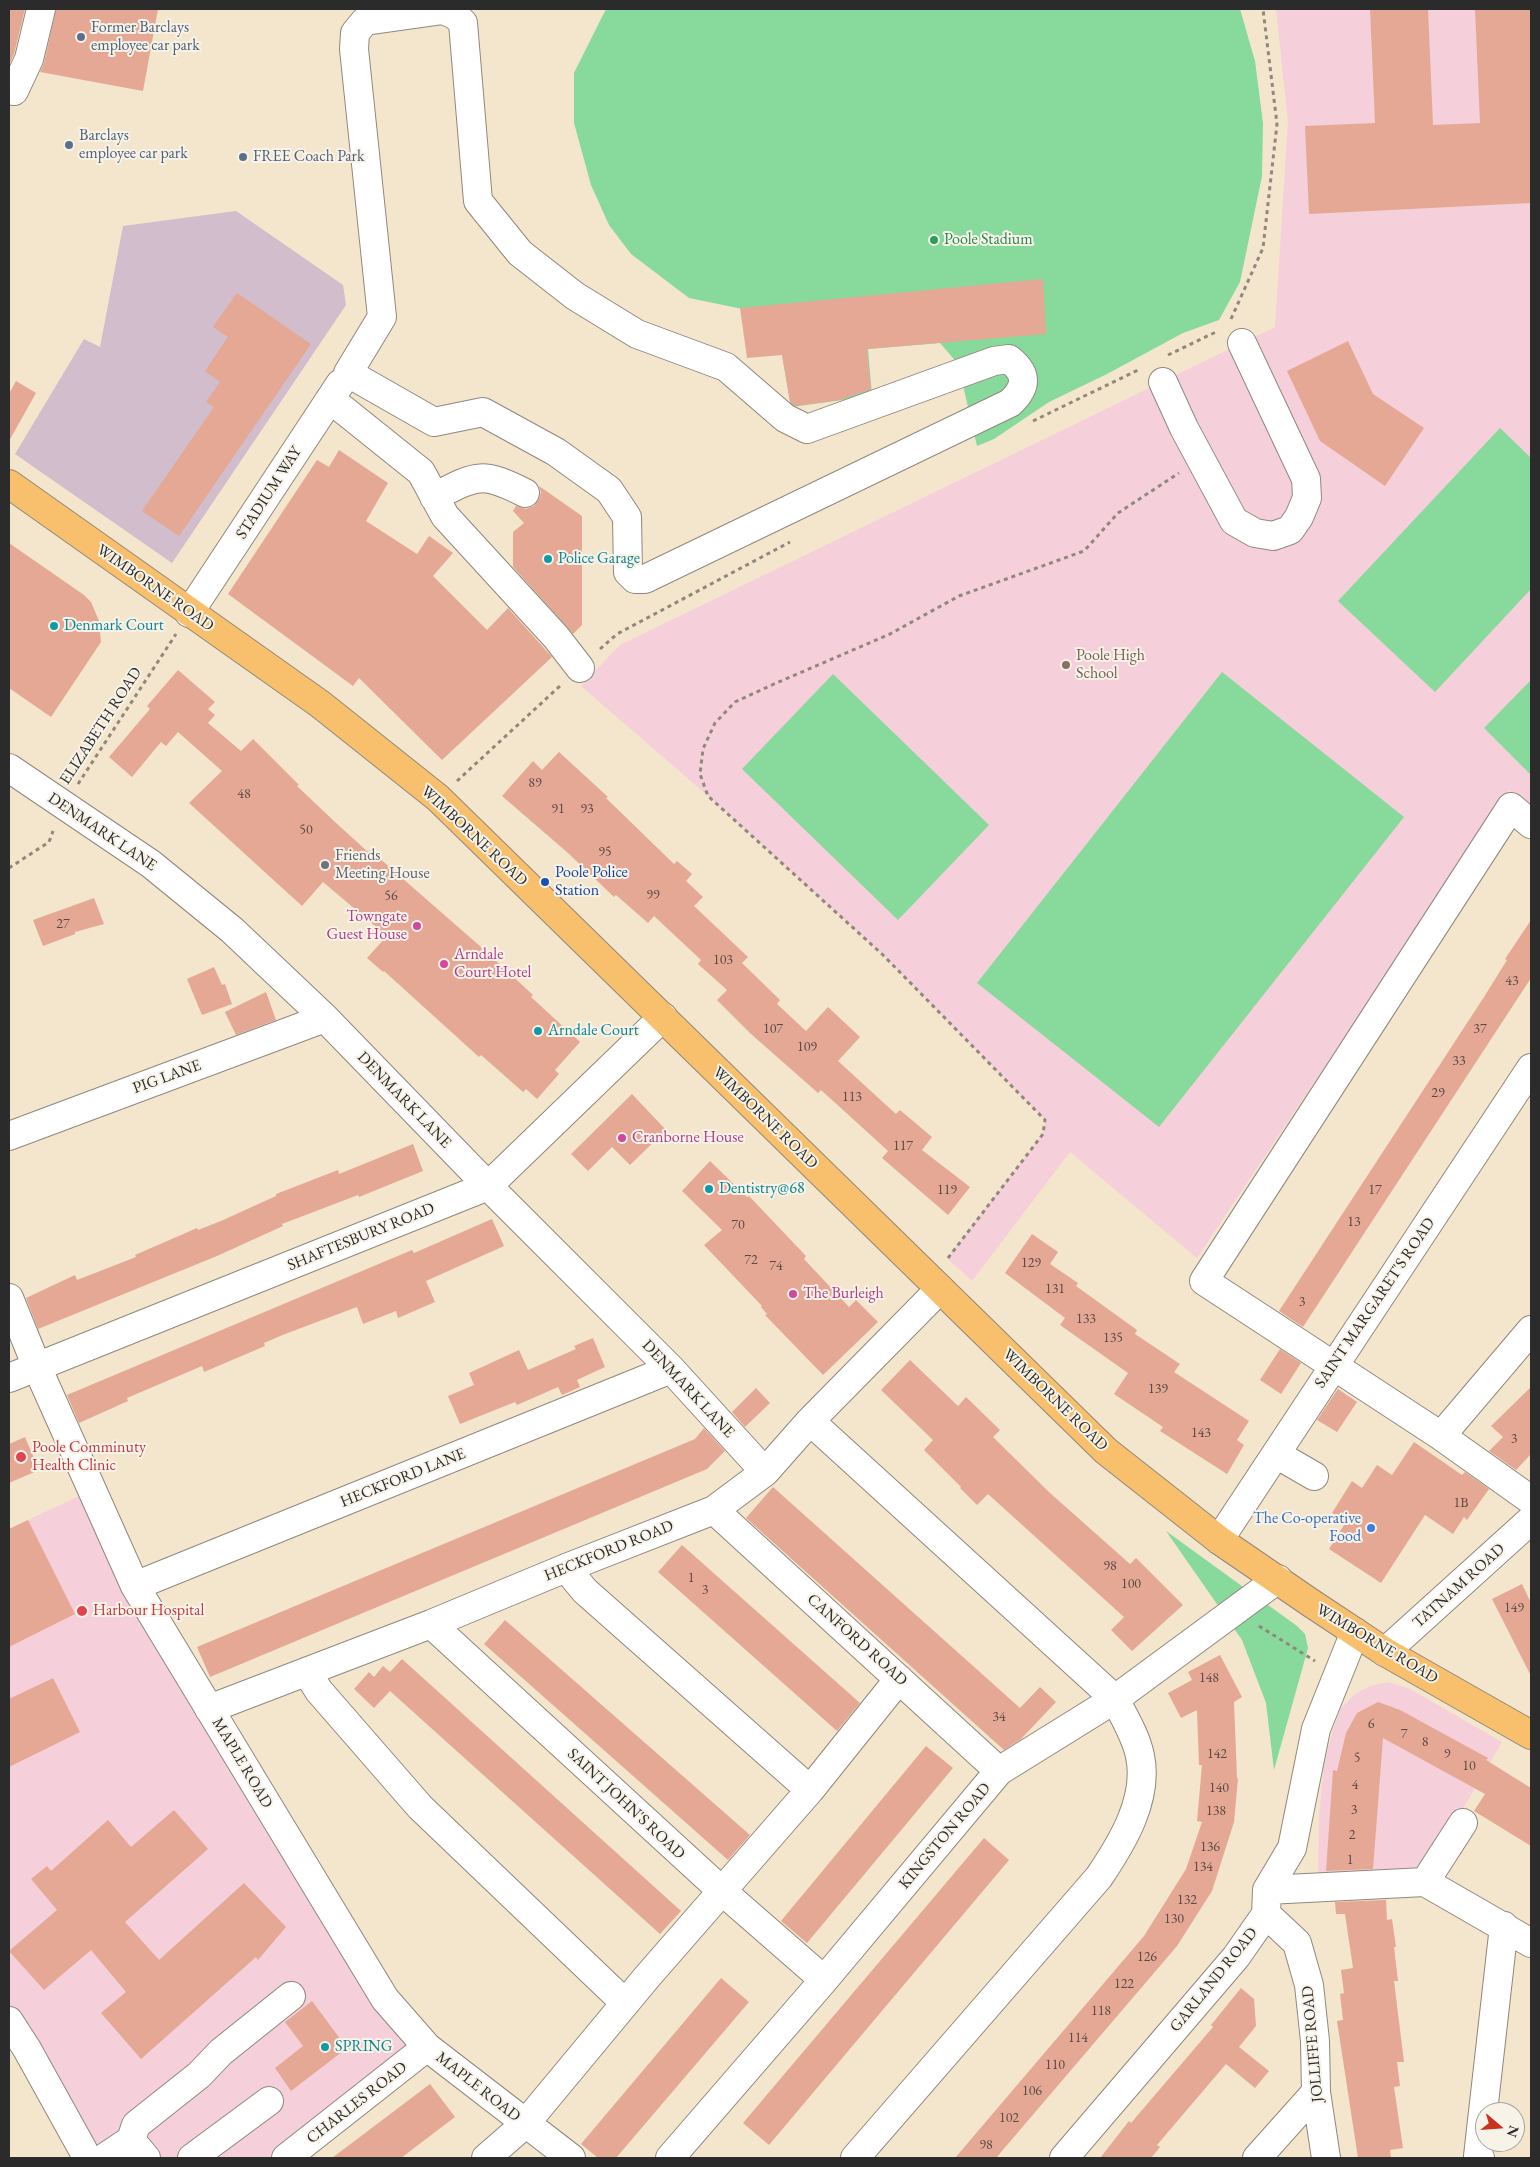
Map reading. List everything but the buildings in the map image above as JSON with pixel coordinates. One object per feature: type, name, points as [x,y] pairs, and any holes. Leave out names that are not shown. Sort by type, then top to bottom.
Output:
[{"type":"main road","name":"WIMBORNE ROAD","points":[[9,484],[320,704],[438,798],[1106,1451],[1219,1540],[1355,1632],[1385,1652],[1531,1735]]},
{"type":"street","points":[[9,90],[14,91],[29,59],[41,9]]},
{"type":"street","name":"STADIUM WAY","points":[[189,613],[348,373],[382,317],[354,49],[355,33],[365,21],[442,10],[455,15],[463,23],[478,201],[520,253],[575,296],[637,334],[726,367],[785,418],[806,430],[994,361],[1009,359],[1019,367],[1023,380],[1021,393],[1010,403],[645,579],[635,579],[628,572],[627,517],[609,490],[556,452],[484,412],[434,422],[348,373]]},
{"type":"street","points":[[1163,382],[1184,428],[1234,521],[1255,534],[1273,536],[1290,530],[1299,517],[1307,498],[1306,479],[1242,342]]},
{"type":"street","points":[[330,399],[421,472],[445,516],[549,629],[580,668]]},
{"type":"street","points":[[434,497],[466,481],[478,478],[491,478],[525,493]]},
{"type":"street","name":"DENMARK LANE","points":[[9,768],[159,870],[232,930],[325,1018],[488,1186],[671,1369],[765,1472]]},
{"type":"street","points":[[1531,824],[1511,807],[1204,1281],[1441,1436],[1531,1500]]},
{"type":"street","name":"PIG LANE","points":[[9,1136],[325,1018]]},
{"type":"street","name":"SHAFTESBURY ROAD","points":[[9,1378],[488,1186],[663,1018]]},
{"type":"street","name":"SAINT MARGARET'S ROAD","points":[[1219,1540],[1531,1068]]},
{"type":"street","name":"HECKFORD ROAD","points":[[209,1710],[431,1624],[566,1568],[714,1510],[765,1472],[936,1285]]},
{"type":"street","name":"MAPLE ROAD","points":[[9,1298],[37,1367],[135,1586],[385,1999],[427,2047],[570,2158]]},
{"type":"street","points":[[1441,1436],[1531,1330]]},
{"type":"street","name":"HECKFORD LANE","points":[[135,1586],[671,1369]]},
{"type":"street","points":[[810,1421],[1115,1699],[1140,1755],[1142,1776],[1139,1796],[1125,1837],[1099,1877],[855,2158]]},
{"type":"street","points":[[1276,1454],[1314,1476]]},
{"type":"street","name":"CANFORD ROAD","points":[[714,1510],[999,1771]]},
{"type":"street","name":"TATNAM ROAD","points":[[1385,1652],[1531,1520]]},
{"type":"street","points":[[566,1568],[585,1591],[810,1790]]},
{"type":"street","name":"KINGSTON ROAD","points":[[670,2158],[824,1980],[999,1771],[1115,1699],[1278,1579]]},
{"type":"street","name":"SAINT JOHN'S ROAD","points":[[431,1624],[722,1891],[824,1980]]},
{"type":"street","name":"GARLAND ROAD","points":[[1064,2158],[1236,1957],[1267,1902],[1292,1848],[1316,1728],[1355,1632]]},
{"type":"street","points":[[307,1672],[319,1691],[420,1807],[625,2003]]},
{"type":"street","points":[[486,2158],[525,2124],[625,2003],[810,1790],[899,1679]]},
{"type":"street","points":[[1425,1882],[1463,1823]]},
{"type":"street","points":[[1267,1902],[1425,1882],[1531,1943]]},
{"type":"street","name":"JOLLIFFE ROAD","points":[[1267,1902],[1297,1943],[1307,1976],[1315,2042],[1316,2092],[1326,2158]]},
{"type":"street","points":[[1480,2158],[1478,2156],[1504,1926]]},
{"type":"street","points":[[104,2158],[139,2149],[136,2125],[199,2076],[221,2052],[291,1996]]},
{"type":"street","points":[[9,2021],[32,2057],[86,2158]]},
{"type":"street","name":"CHARLES ROAD","points":[[286,2158],[427,2047]]},
{"type":"street","points":[[1257,2158],[1316,2092]]},
{"type":"street","points":[[192,2158],[269,2101]]},
{"type":"path","points":[[936,1285],[1043,1134],[1045,1120],[883,955],[708,796],[700,774],[703,749],[715,723],[735,702],[890,634],[958,596],[1084,552],[1118,513],[1165,481],[1201,460]]},
{"type":"path","name":"ELIZABETH ROAD","points":[[9,868],[49,842],[64,806],[189,613]]},
{"type":"path","points":[[1234,1611],[1337,1675]]},
{"type":"shaded area","name":"Poole High School","points":[[1276,9],[1531,9],[1531,808],[1509,790],[1197,1258],[1070,1152],[972,1281],[947,1258],[1043,1134],[1045,1120],[883,955],[708,796],[581,686],[620,645],[1275,327],[1288,122]]},
{"type":"shaded area","points":[[236,211],[343,285],[346,305],[172,563],[15,454],[84,339],[100,347],[123,226]]},
{"type":"shaded area","points":[[92,1490],[427,2047],[286,2158],[86,2158],[9,2021],[9,1529]]},
{"type":"shaded area","points":[[1388,1682],[1410,1689],[1502,1742],[1424,1875],[1318,1877],[1319,1816],[1324,1764],[1333,1730],[1341,1708],[1355,1694],[1370,1686]]},
{"type":"green space","name":"Poole Stadium","points":[[606,9],[1240,9],[1255,61],[1263,123],[1262,176],[1240,282],[1219,320],[1183,333],[1107,374],[1049,402],[994,439],[977,446],[958,364],[940,343],[868,349],[872,396],[791,407],[782,355],[762,313],[689,298],[631,254],[609,225],[591,185],[574,123],[574,73]]},
{"type":"green space","points":[[1500,428],[1531,458],[1531,589],[1435,692],[1338,601]]},
{"type":"green space","points":[[1222,672],[1404,817],[1159,1127],[977,983]]},
{"type":"green space","points":[[833,674],[989,825],[898,920],[742,769]]},
{"type":"green space","points":[[1531,680],[1531,775],[1484,728]]},
{"type":"green space","points":[[1166,1531],[1297,1626],[1305,1634],[1308,1648],[1274,1770],[1266,1703],[1242,1640]]},
{"type":"place","name":"Former Barclays employee car park","points":[[81,37]]},
{"type":"place","name":"Barclays employee car park","points":[[69,145]]},
{"type":"place","name":"FREE Coach Park","points":[[243,157]]},
{"type":"place","name":"Poole Stadium","points":[[934,240]]},
{"type":"place","name":"Police Garage","points":[[548,559]]},
{"type":"place","name":"Denmark Court","points":[[54,626]]},
{"type":"place","name":"Poole High School","points":[[1066,665]]},
{"type":"place","name":"Friends Meeting House","points":[[325,865]]},
{"type":"place","name":"Poole Police Station","points":[[545,882]]},
{"type":"place","name":"Towngate Guest House","points":[[417,926]]},
{"type":"place","name":"Arndale Court Hotel","points":[[444,964]]},
{"type":"place","name":"Arndale Court","points":[[538,1031]]},
{"type":"place","name":"Cranborne House","points":[[622,1138]]},
{"type":"place","name":"Dentistry@68","points":[[709,1189]]},
{"type":"place","name":"The Burleigh","points":[[793,1294]]},
{"type":"place","name":"Poole Comminuty Health Clinic","points":[[21,1457]]},
{"type":"place","name":"The Co-operative Food","points":[[1371,1528]]},
{"type":"place","name":"Harbour Hospital","points":[[82,1611]]},
{"type":"place","name":"SPRING","points":[[325,2047]]}]
